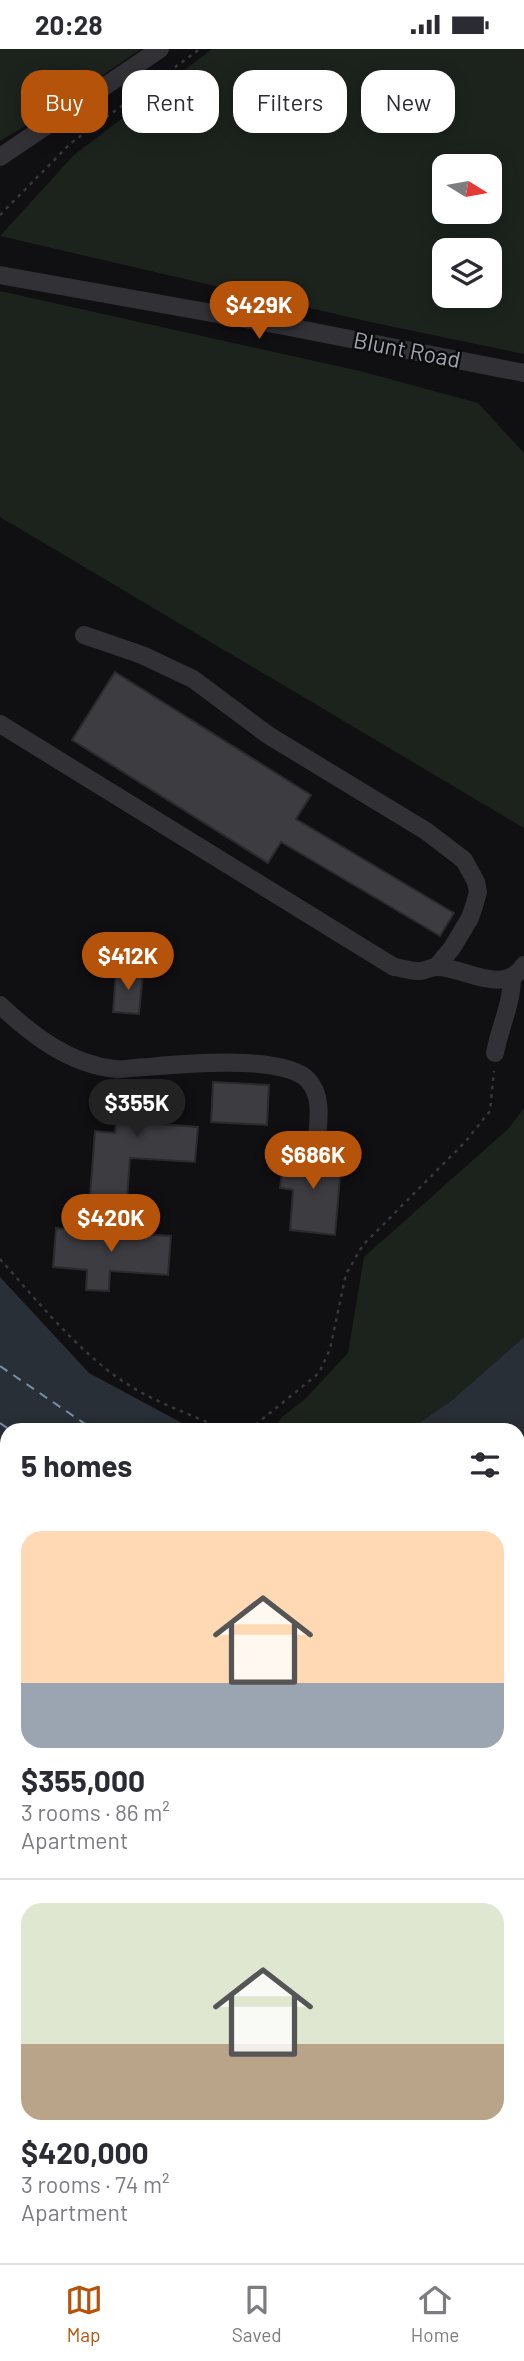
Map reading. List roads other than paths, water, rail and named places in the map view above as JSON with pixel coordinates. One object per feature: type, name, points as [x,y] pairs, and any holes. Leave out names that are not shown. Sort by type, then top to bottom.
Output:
[{"type":"street","points":[[0,157],[160,49]]},
{"type":"street","name":"Blunt Road","points":[[0,275],[279,325],[524,373]]},
{"type":"street","points":[[84,635],[142,655],[193,679],[268,735],[426,831],[464,860],[476,882],[478,892],[470,918],[452,948],[436,967]]},
{"type":"street","points":[[0,724],[394,967],[419,971],[436,967],[479,978],[495,979],[518,971]]},
{"type":"street","points":[[495,1053],[499,1028],[518,971]]},
{"type":"street","points":[[0,1005],[39,1040],[79,1060],[115,1069],[212,1062],[285,1068],[309,1081],[318,1101],[317,1137]]}]
